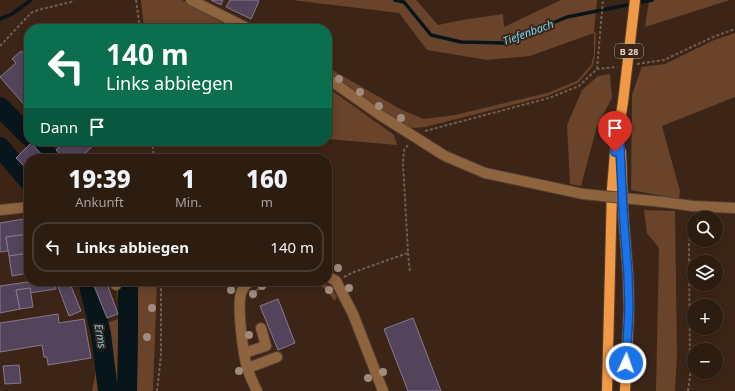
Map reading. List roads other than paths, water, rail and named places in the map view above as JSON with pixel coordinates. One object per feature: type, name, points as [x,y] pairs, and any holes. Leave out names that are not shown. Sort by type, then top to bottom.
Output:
[{"type":"main road","name":"B 28","points":[[607,391],[612,189],[635,0]]},
{"type":"main road","name":"B 28","points":[[619,126],[629,309],[625,391]]},
{"type":"street","points":[[191,0],[239,24]]},
{"type":"street","points":[[332,81],[414,138],[445,156],[485,173],[583,194],[693,206],[735,208]]},
{"type":"street","points":[[0,210],[24,208]]},
{"type":"street","points":[[332,279],[336,281],[353,314],[383,391]]},
{"type":"street","points":[[244,286],[241,293],[240,305],[244,353],[256,391]]},
{"type":"street","points":[[244,353],[266,346],[261,328]]},
{"type":"street","points":[[248,368],[277,357]]},
{"type":"waterway","name":"Tiefenbach","points":[[0,19],[12,14],[31,0]]},
{"type":"waterway","name":"Tiefenbach","points":[[395,0],[404,2],[431,35],[461,42],[504,43],[567,17],[652,0]]},
{"type":"waterway","name":"Erms","points":[[0,107],[24,131]]},
{"type":"waterway","name":"Erms","points":[[39,146],[46,154]]},
{"type":"waterway","name":"Erms","points":[[0,147],[24,175]]},
{"type":"waterway","name":"Erms","points":[[89,286],[101,334],[108,391]]},
{"type":"waterway","name":"Erms","points":[[127,391],[128,286]]}]
